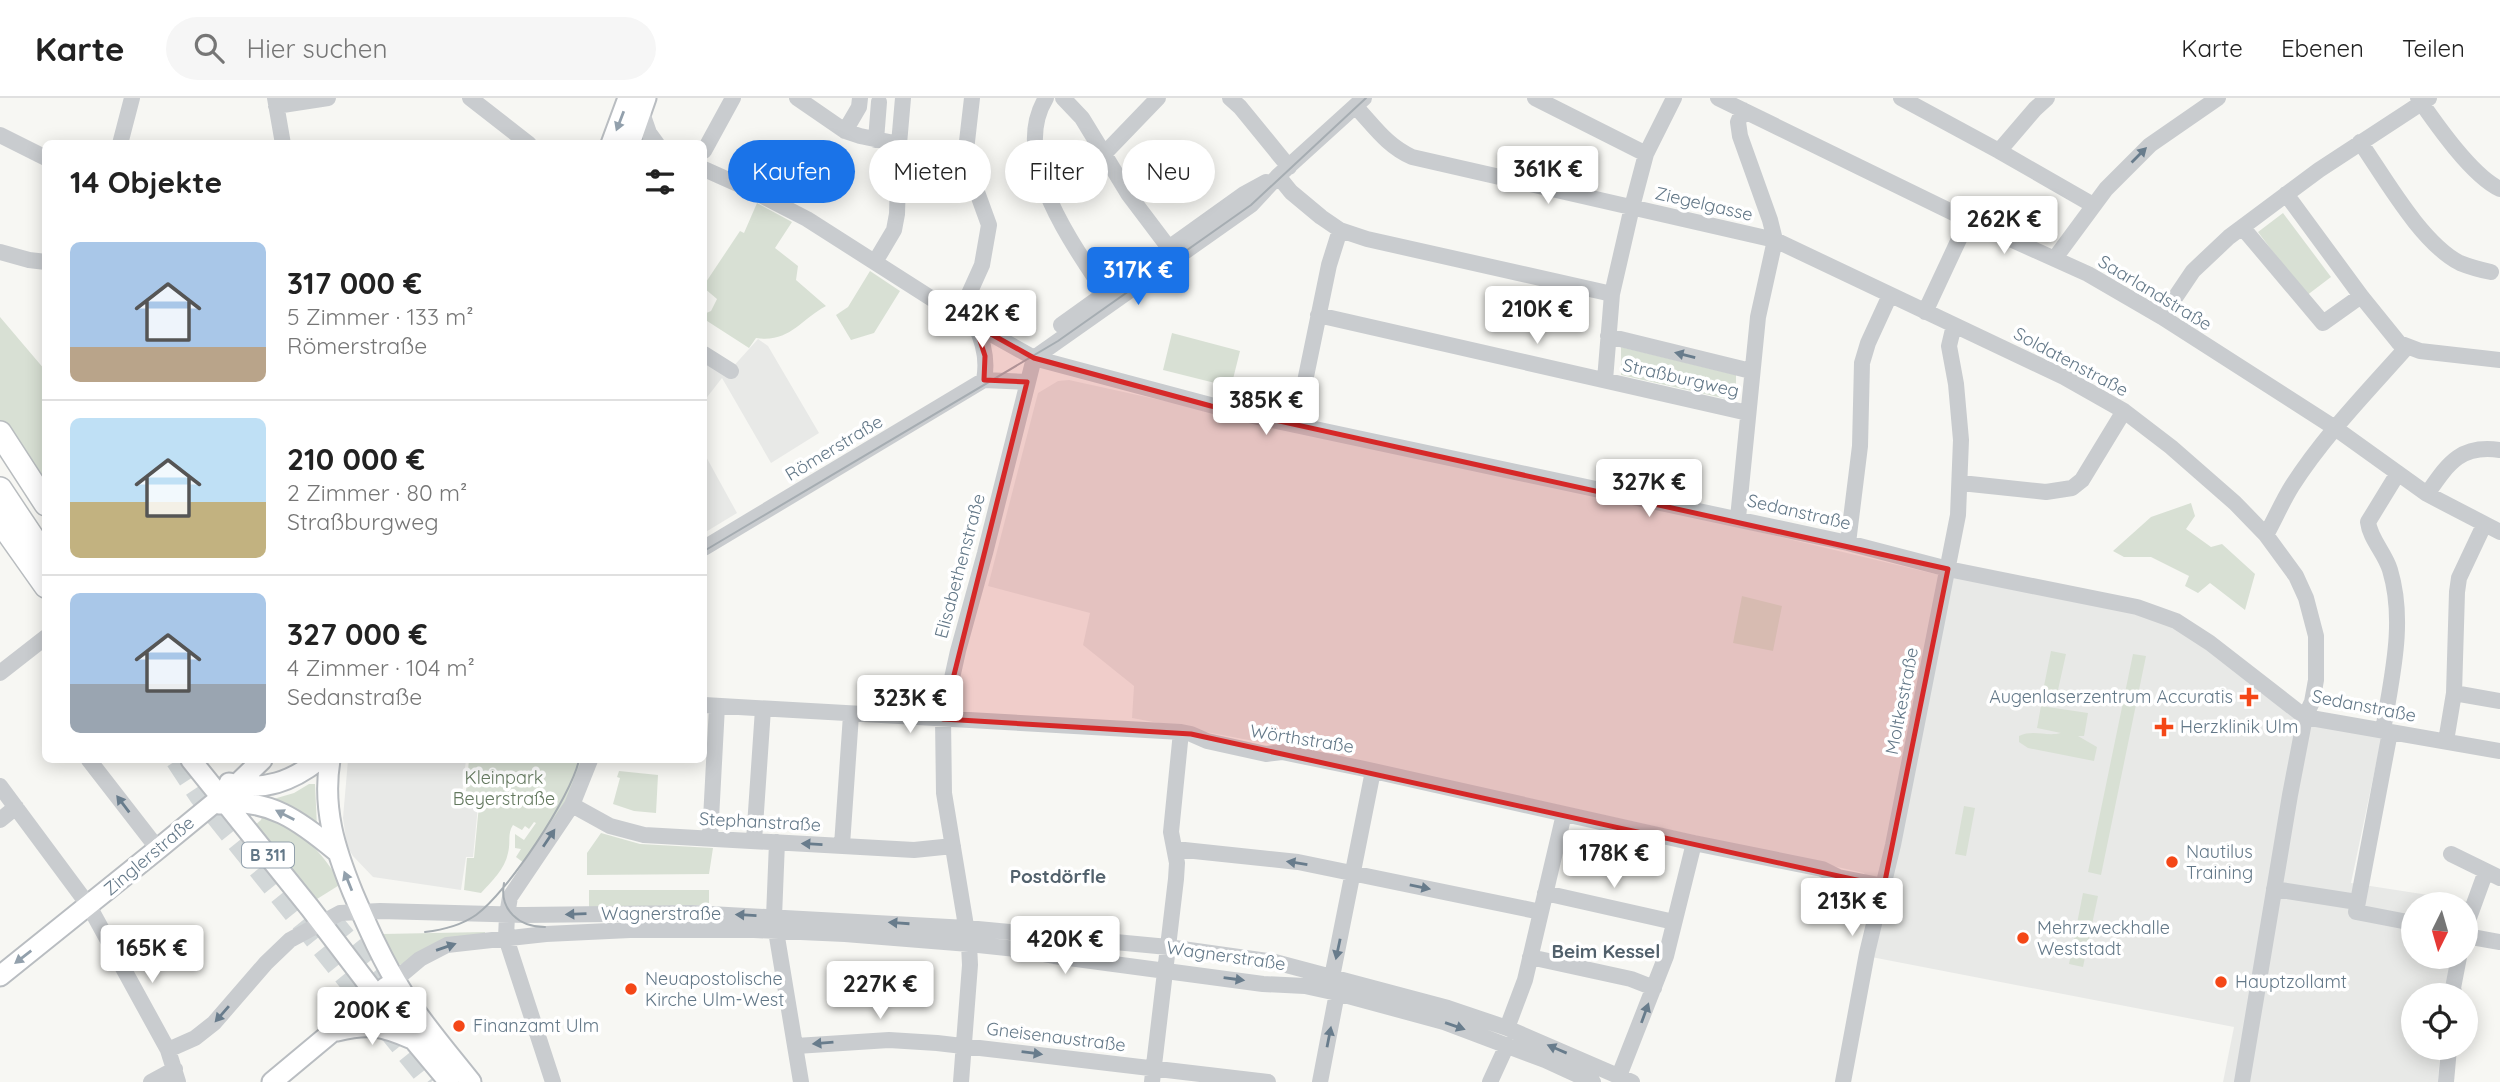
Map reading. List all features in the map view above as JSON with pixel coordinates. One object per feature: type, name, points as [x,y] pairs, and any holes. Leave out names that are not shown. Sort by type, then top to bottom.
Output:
[{"type":"highway","points":[[0,433],[42,498]]},
{"type":"highway","points":[[0,461],[42,524]]},
{"type":"highway","points":[[0,489],[42,552]]},
{"type":"highway","points":[[0,521],[42,580]]},
{"type":"main road","points":[[612,140],[628,98]]},
{"type":"main road","points":[[631,140],[644,105]]},
{"type":"main road","points":[[194,763],[222,798],[285,814],[336,851]]},
{"type":"main road","name":"Zinglerstraße","points":[[0,976],[222,798],[259,763]]},
{"type":"main road","points":[[222,798],[283,783],[315,763]]},
{"type":"main road","points":[[330,763],[327,803],[336,851],[361,912],[395,979],[425,1024],[471,1082]]},
{"type":"main road","name":"B 311","points":[[222,798],[377,996],[449,1082]]},
{"type":"main road","name":"Wagnerstraße","points":[[272,1082],[395,979]]},
{"type":"main road","points":[[333,1032],[361,1025],[413,1039]]},
{"type":"street","points":[[121,140],[132,98]]},
{"type":"street","points":[[282,140],[276,102],[328,98]]},
{"type":"street","points":[[470,98],[524,140]]},
{"type":"street","points":[[707,146],[733,98]]},
{"type":"street","points":[[797,98],[845,131],[876,140],[880,102]]},
{"type":"street","points":[[845,131],[859,107],[860,98]]},
{"type":"street","points":[[899,140],[904,98]]},
{"type":"street","points":[[959,316],[982,265],[989,225],[965,159],[972,98]]},
{"type":"street","points":[[1046,98],[1035,122],[1034,145],[1046,192],[1064,231],[1105,293]]},
{"type":"street","points":[[1063,98],[1082,118],[1095,140]]},
{"type":"street","points":[[1108,150],[1158,98]]},
{"type":"street","points":[[1230,98],[1240,107],[1284,171],[1291,192],[1340,230],[1367,239],[1612,294]]},
{"type":"street","points":[[1535,98],[1646,154]]},
{"type":"street","points":[[1605,380],[1612,294],[1632,207],[1646,154],[1674,98]]},
{"type":"street","name":"Saarlandstraße","points":[[1718,98],[1968,220],[2088,274],[2162,317],[2335,428],[2427,494],[2500,532]]},
{"type":"street","points":[[1901,98],[1922,103],[2093,205]]},
{"type":"street","points":[[1999,150],[2047,98]]},
{"type":"street","points":[[2054,258],[2093,205],[2150,145],[2218,98]]},
{"type":"street","points":[[2162,317],[2193,271],[2242,227],[2423,100],[2470,166],[2485,180],[2500,188]]},
{"type":"street","points":[[1029,355],[1251,205],[1360,102]]},
{"type":"street","name":"Ziegelgasse","points":[[1360,102],[1388,143],[1412,157],[1775,240]]},
{"type":"street","points":[[644,105],[649,133],[654,140]]},
{"type":"street","points":[[1738,519],[1758,317],[1775,240],[1740,136],[1738,122],[1743,110]]},
{"type":"street","points":[[0,135],[42,156]]},
{"type":"street","points":[[2360,142],[2423,232],[2459,262],[2491,272]]},
{"type":"street","points":[[1108,161],[1129,195],[1169,248]]},
{"type":"street","name":"Sedanstraße","points":[[707,170],[807,219],[959,316],[1029,355],[1062,366],[1296,425],[1848,543],[1948,569],[2137,607],[2176,621],[2210,643],[2305,717],[2500,751]]},
{"type":"street","points":[[1055,336],[1105,293],[1244,194],[1284,171]]},
{"type":"street","points":[[2286,194],[2392,336],[2407,347],[2420,351],[2500,360]]},
{"type":"street","points":[[875,262],[894,230],[897,203]]},
{"type":"street","points":[[1925,312],[1968,220]]},
{"type":"street","points":[[2242,227],[2323,323],[2361,296]]},
{"type":"street","points":[[1296,425],[1329,265],[1340,230]]},
{"type":"street","name":"Soldatenstraße","points":[[1775,240],[2064,377],[2124,411],[2174,449],[2266,535],[2296,576],[2306,598],[2316,635],[2316,680],[2312,702],[2305,717],[2242,1082]]},
{"type":"street","points":[[0,252],[42,262]]},
{"type":"street","points":[[1848,543],[1860,446],[1862,363],[1890,295]]},
{"type":"street","name":"Straßburgweg","points":[[1318,314],[1748,413]]},
{"type":"street","points":[[975,325],[982,340],[988,381]]},
{"type":"street","name":"Moltkestraße","points":[[1843,1082],[1867,953],[1884,886],[1958,515],[1961,440],[1956,384],[1949,346],[1954,325]]},
{"type":"street","name":"Straßburgweg","points":[[1608,336],[1751,371]]},
{"type":"street","points":[[2266,535],[2291,487],[2335,428],[2407,347]]},
{"type":"street","name":"Elisabethenstraße","points":[[961,1082],[970,965],[968,936],[944,793],[943,719],[955,660],[980,574],[1027,382],[1029,355]]},
{"type":"street","points":[[707,356],[731,371]]},
{"type":"street","points":[[988,381],[1027,382]]},
{"type":"street","points":[[988,381],[1007,391],[1019,413]]},
{"type":"street","name":"Römerstraße","points":[[707,546],[988,381]]},
{"type":"street","points":[[1961,482],[2046,492],[2072,488],[2082,480],[2124,411]]},
{"type":"street","points":[[2427,494],[2446,467],[2462,454],[2474,449],[2500,450]]},
{"type":"street","points":[[2398,473],[2368,522],[2368,530],[2390,569],[2397,617],[2396,650],[2387,731],[2356,912],[2401,921]]},
{"type":"street","points":[[2446,741],[2454,694],[2459,578],[2484,525]]},
{"type":"street","points":[[0,673],[42,640]]},
{"type":"street","points":[[2454,694],[2500,701]]},
{"type":"street","points":[[710,706],[710,838]]},
{"type":"street","name":"Wörthstraße","points":[[710,706],[1181,732],[1207,741],[1266,754],[1282,752],[1822,869],[1838,877],[1884,886]]},
{"type":"street","points":[[754,841],[763,709]]},
{"type":"street","points":[[842,845],[851,715]]},
{"type":"street","points":[[1153,1075],[1176,879],[1175,849],[1171,832],[1181,732]]},
{"type":"street","points":[[91,763],[158,849]]},
{"type":"street","points":[[554,1082],[506,938],[507,915],[512,893],[572,805],[589,763]]},
{"type":"street","points":[[1320,1082],[1334,985],[1373,771]]},
{"type":"street","points":[[0,786],[89,906],[168,1050],[176,1076],[151,1082]]},
{"type":"street","name":"Stephanstraße","points":[[572,805],[602,822],[635,834],[914,850],[953,846]]},
{"type":"street","points":[[0,820],[16,807]]},
{"type":"street","points":[[1490,1082],[1520,997],[1564,814]]},
{"type":"street","points":[[777,842],[775,924],[801,1082]]},
{"type":"street","points":[[1626,1079],[1674,922],[1694,843]]},
{"type":"street","points":[[1175,849],[1298,862],[1541,912]]},
{"type":"street","points":[[2451,854],[2493,875],[2478,903]]},
{"type":"street","points":[[2274,889],[2357,902]]},
{"type":"street","points":[[1545,893],[1674,922]]},
{"type":"street","name":"Wagnerstraße","points":[[168,1050],[195,1038],[214,1023],[277,951],[290,940],[340,914],[692,913],[775,924],[1168,947],[1275,962],[1434,1019],[1507,1037],[1626,1079]]},
{"type":"street","name":"Wagnerstraße","points":[[395,979],[420,959],[447,945],[506,938],[630,930],[775,924]]},
{"type":"street","name":"Wagnerstraße","points":[[968,936],[1166,970],[1334,985]]},
{"type":"street","points":[[2478,938],[2500,942]]},
{"type":"street","points":[[1531,957],[1631,979],[1654,988]]},
{"type":"street","name":"Wagnerstraße","points":[[1507,1037],[1593,1082]]},
{"type":"street","name":"Gneisenaustraße","points":[[797,1052],[889,1040],[965,1045],[1153,1075],[1268,1082]]},
{"type":"street","points":[[2446,1082],[2448,1060]]},
{"type":"highlighted area","points":[[975,325],[1034,358],[1211,406],[1948,569],[1884,886],[1191,734],[943,719],[1027,382],[984,380],[985,356]]},
{"type":"shaded area","points":[[758,339],[768,346],[819,433],[771,463],[722,378],[707,397],[707,357],[731,369]]},
{"type":"shaded area","points":[[1069,380],[1738,527],[1935,574],[2158,615],[2305,717],[2383,731],[2351,883],[2409,892],[2401,892],[2401,970],[2449,970],[2447,983],[2401,983],[2401,1060],[2439,1060],[2438,1082],[2223,1082],[2234,1027],[1861,955],[1874,888],[1864,873],[1374,764],[1132,718],[1134,686],[1083,645],[1090,613],[988,586],[1038,393],[1058,381]]},
{"type":"shaded area","points":[[707,458],[737,513],[707,531]]},
{"type":"shaded area","points":[[348,763],[466,763],[462,794],[472,796],[471,806],[478,806],[473,857],[466,857],[461,890],[373,877],[347,846],[343,818]]},
{"type":"green space","points":[[757,203],[792,222],[775,248],[798,266],[796,280],[826,306],[786,334],[767,339],[756,338],[749,348],[707,321],[707,313],[711,311],[717,299],[707,291],[707,280],[740,231],[744,233]]},
{"type":"green space","points":[[2283,213],[2331,277],[2306,296],[2258,232]]},
{"type":"green space","points":[[870,271],[900,291],[874,333],[851,340],[836,315],[848,307]]},
{"type":"green space","points":[[0,317],[42,366],[42,487],[0,420]]},
{"type":"green space","points":[[1172,333],[1240,351],[1231,387],[1163,370]]},
{"type":"green space","points":[[1621,347],[1736,375],[1736,401],[1621,375]]},
{"type":"green space","points":[[2191,503],[2195,516],[2186,529],[2211,547],[2222,544],[2255,574],[2245,610],[2210,583],[2198,593],[2185,586],[2189,576],[2151,557],[2124,557],[2113,551],[2151,517]]},
{"type":"green space","points":[[1742,596],[1782,606],[1773,651],[1733,643]]},
{"type":"green space","points":[[2051,651],[2066,654],[2056,699],[2042,696]]},
{"type":"green space","points":[[2133,654],[2146,656],[2101,875],[2088,872]]},
{"type":"green space","points":[[2041,706],[2088,713],[2084,736],[2078,736],[2097,747],[2094,761],[2028,748],[2019,742],[2019,736],[2024,734],[2061,733],[2037,728]]},
{"type":"green space","name":"Kleinpark Beyerstraße","points":[[469,763],[585,763],[576,787],[514,878],[524,863],[516,857],[521,849],[515,848],[515,834],[524,840],[536,823],[529,829],[525,826],[522,830],[513,825],[504,864],[481,893],[464,890],[467,858],[474,858],[479,805],[474,804],[475,794],[466,791]]},
{"type":"green space","points":[[619,771],[658,775],[656,813],[634,811],[613,804],[620,778],[617,777]]},
{"type":"green space","points":[[309,784],[315,784],[317,827],[270,800],[294,793]]},
{"type":"green space","points":[[1964,806],[1975,808],[1966,856],[1955,854]]},
{"type":"green space","points":[[263,814],[298,833],[318,851],[341,884],[317,899],[255,825]]},
{"type":"green space","points":[[601,833],[640,844],[713,848],[709,874],[587,875],[587,853]]},
{"type":"green space","points":[[589,890],[709,890],[709,905],[589,907]]},
{"type":"green space","points":[[2083,893],[2098,896],[2083,967],[2069,964]]},
{"type":"green space","points":[[485,932],[432,947],[400,965],[382,934]]},
{"type":"tunnel","points":[[179,763],[200,795],[431,1082]]},
{"type":"tunnel","points":[[330,920],[415,1023]]},
{"type":"tram line","points":[[707,549],[1058,341],[1251,205],[1366,98]]},
{"type":"tram line","points":[[425,932],[464,922],[489,904],[520,866],[551,820],[578,763]]},
{"type":"tram line","points":[[504,883],[505,901],[513,915],[527,924],[545,927]]},
{"type":"place","name":"Augenlaserzentrum Accuratis","points":[[2249,697]]},
{"type":"place","name":"Herzklinik Ulm","points":[[2164,727]]},
{"type":"place","name":"Nautilus Training","points":[[2172,862]]},
{"type":"place","name":"Mehrzweckhalle Weststadt","points":[[2023,938]]},
{"type":"place","name":"Hauptzollamt","points":[[2221,982]]},
{"type":"place","name":"Neuapostolische Kirche Ulm-West","points":[[631,989]]},
{"type":"place","name":"Finanzamt Ulm","points":[[459,1026]]},
{"type":"district","name":"Postdörfle","points":[[1058,876]]},
{"type":"district","name":"Beim Kessel","points":[[1606,951]]}]
